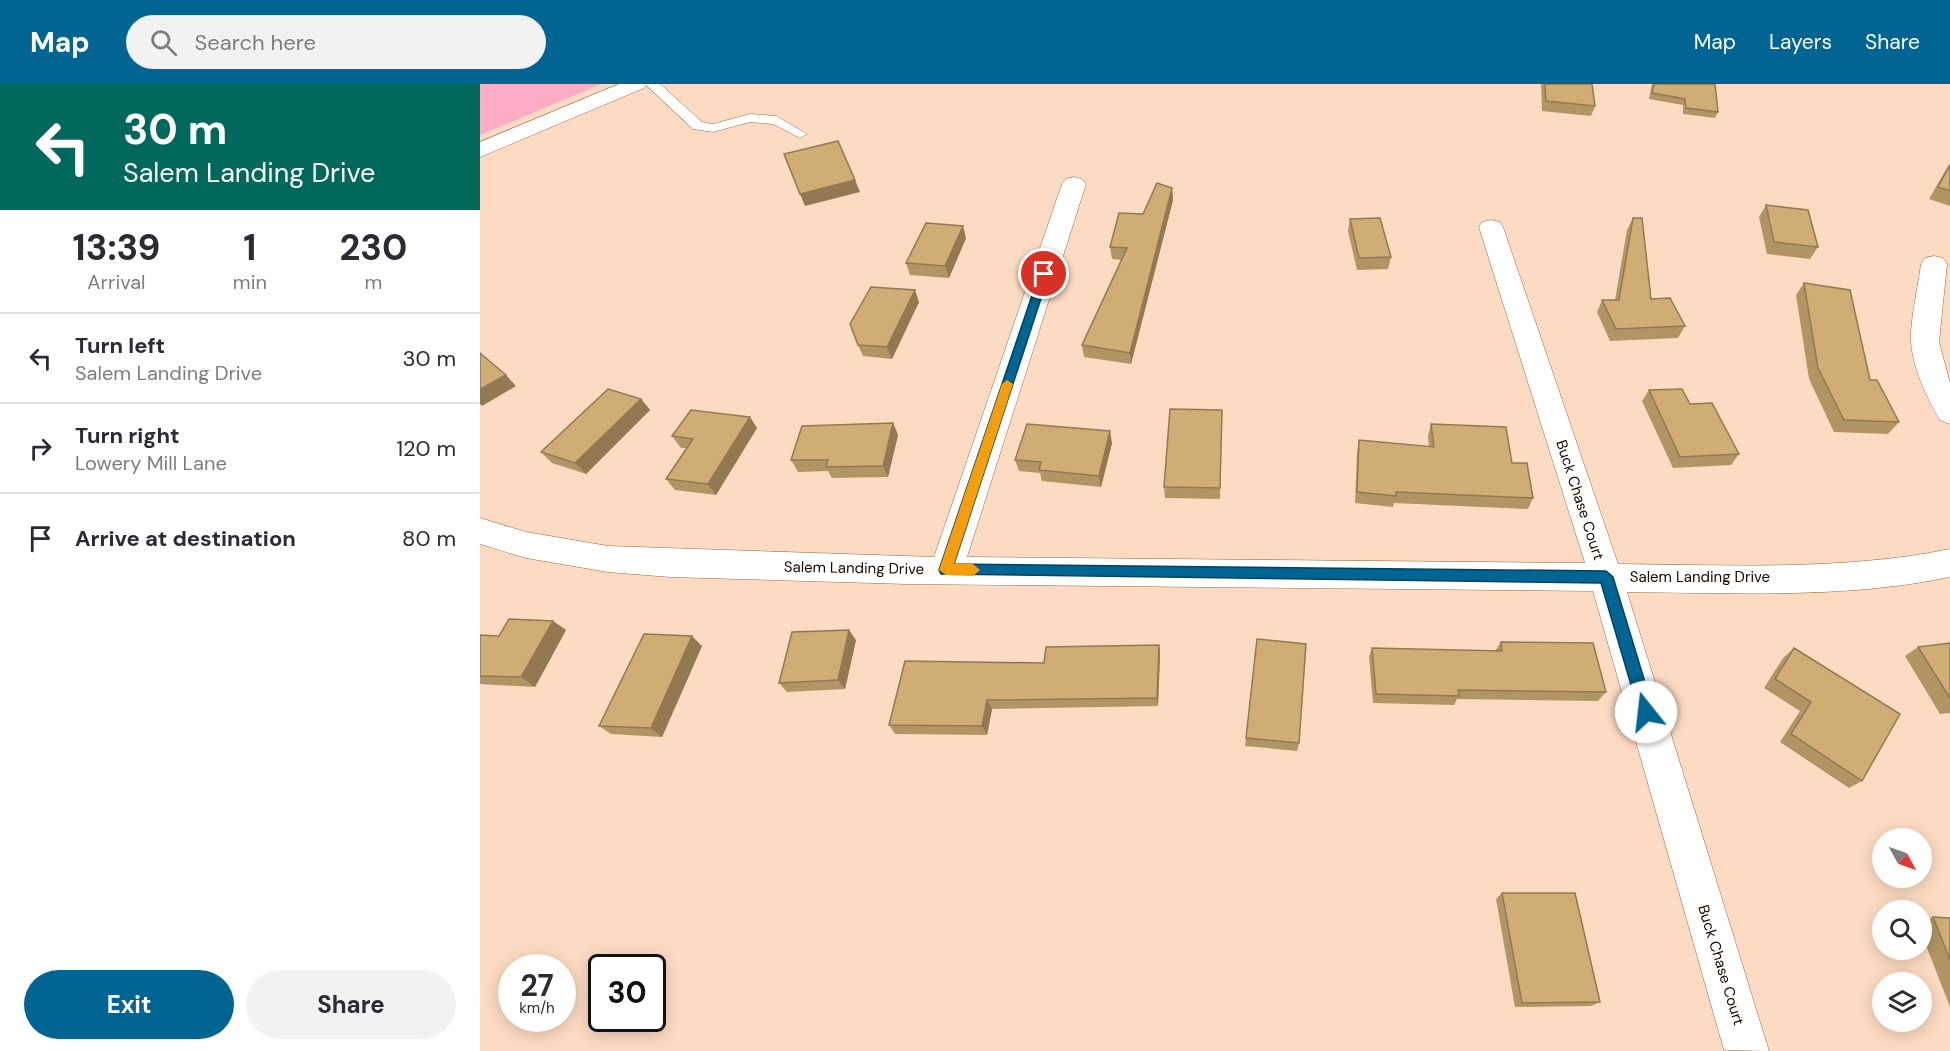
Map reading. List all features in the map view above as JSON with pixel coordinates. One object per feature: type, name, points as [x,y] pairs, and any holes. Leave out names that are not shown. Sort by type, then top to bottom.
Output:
[{"type":"street","points":[[480,150],[637,84]]},
{"type":"street","points":[[946,570],[1074,184]]},
{"type":"street","name":"Buck Chase Court","points":[[1491,227],[1606,577],[1747,1050]]},
{"type":"street","points":[[1934,264],[1925,342],[1936,383],[1950,413]]},
{"type":"street","name":"Salem Landing Drive","points":[[480,531],[525,545],[608,558],[670,563],[946,570],[1734,579],[1867,574],[1930,568],[1950,563]]},
{"type":"lane","points":[[652,84],[698,126],[713,128],[750,118],[776,120],[800,134]]},
{"type":"shaded area","points":[[480,84],[601,84],[480,135]]},
{"type":"building","points":[[1545,84],[1592,84],[1595,106],[1546,101]]},
{"type":"building","points":[[1654,84],[1715,84],[1718,112],[1686,108],[1685,99],[1652,93]]},
{"type":"building","points":[[838,141],[855,180],[800,194],[784,154]]},
{"type":"building","points":[[1950,165],[1950,191],[1938,187]]},
{"type":"building","points":[[1157,183],[1172,188],[1130,353],[1082,345],[1127,248],[1110,247],[1119,213],[1143,214]]},
{"type":"building","points":[[1766,205],[1808,210],[1818,247],[1774,242]]},
{"type":"building","points":[[1380,218],[1391,257],[1359,258],[1350,219]]},
{"type":"building","points":[[1633,218],[1642,218],[1651,299],[1670,298],[1685,326],[1616,329],[1602,300],[1619,300]]},
{"type":"building","points":[[926,223],[963,226],[945,266],[906,263]]},
{"type":"building","points":[[1804,283],[1850,290],[1870,380],[1877,380],[1899,422],[1844,420],[1818,368]]},
{"type":"building","points":[[871,287],[915,290],[887,347],[858,345],[850,324]]},
{"type":"building","points":[[480,353],[506,375],[480,389]]},
{"type":"building","points":[[608,389],[641,399],[575,463],[541,452]]},
{"type":"building","points":[[1682,389],[1690,404],[1712,403],[1739,454],[1680,457],[1649,390]]},
{"type":"building","points":[[1170,409],[1222,410],[1220,488],[1164,487]]},
{"type":"building","points":[[691,410],[750,417],[708,484],[666,479],[693,439],[672,436]]},
{"type":"building","points":[[893,423],[883,466],[826,467],[828,460],[791,460],[802,426]]},
{"type":"building","points":[[1027,424],[1110,431],[1099,476],[1039,470],[1041,462],[1015,460]]},
{"type":"building","points":[[1431,424],[1506,427],[1512,463],[1527,463],[1533,498],[1396,492],[1396,496],[1357,492],[1359,440],[1434,447]]},
{"type":"building","points":[[509,619],[553,621],[521,677],[480,676],[480,635],[499,636]]},
{"type":"building","points":[[849,630],[838,680],[779,683],[792,632]]},
{"type":"building","points":[[644,634],[692,636],[651,728],[599,726]]},
{"type":"building","points":[[1257,639],[1306,644],[1299,743],[1246,738]]},
{"type":"building","points":[[1501,642],[1593,643],[1606,692],[1458,690],[1459,696],[1376,694],[1372,648],[1502,651]]},
{"type":"building","points":[[1950,643],[1950,698],[1918,647]]},
{"type":"building","points":[[1159,645],[1157,698],[987,700],[982,726],[889,725],[905,661],[1044,663],[1046,647]]},
{"type":"building","points":[[1794,648],[1900,714],[1862,781],[1791,734],[1811,702],[1775,679]]},
{"type":"building","points":[[1502,893],[1575,893],[1600,1002],[1522,1003]]},
{"type":"building","points":[[1933,917],[1950,918],[1950,960]]},
{"type":"slow traffic","points":[[973,570],[946,570],[1007,384]]},
{"type":"route","points":[[1044,274],[946,570],[1606,577],[1646,712]]}]
